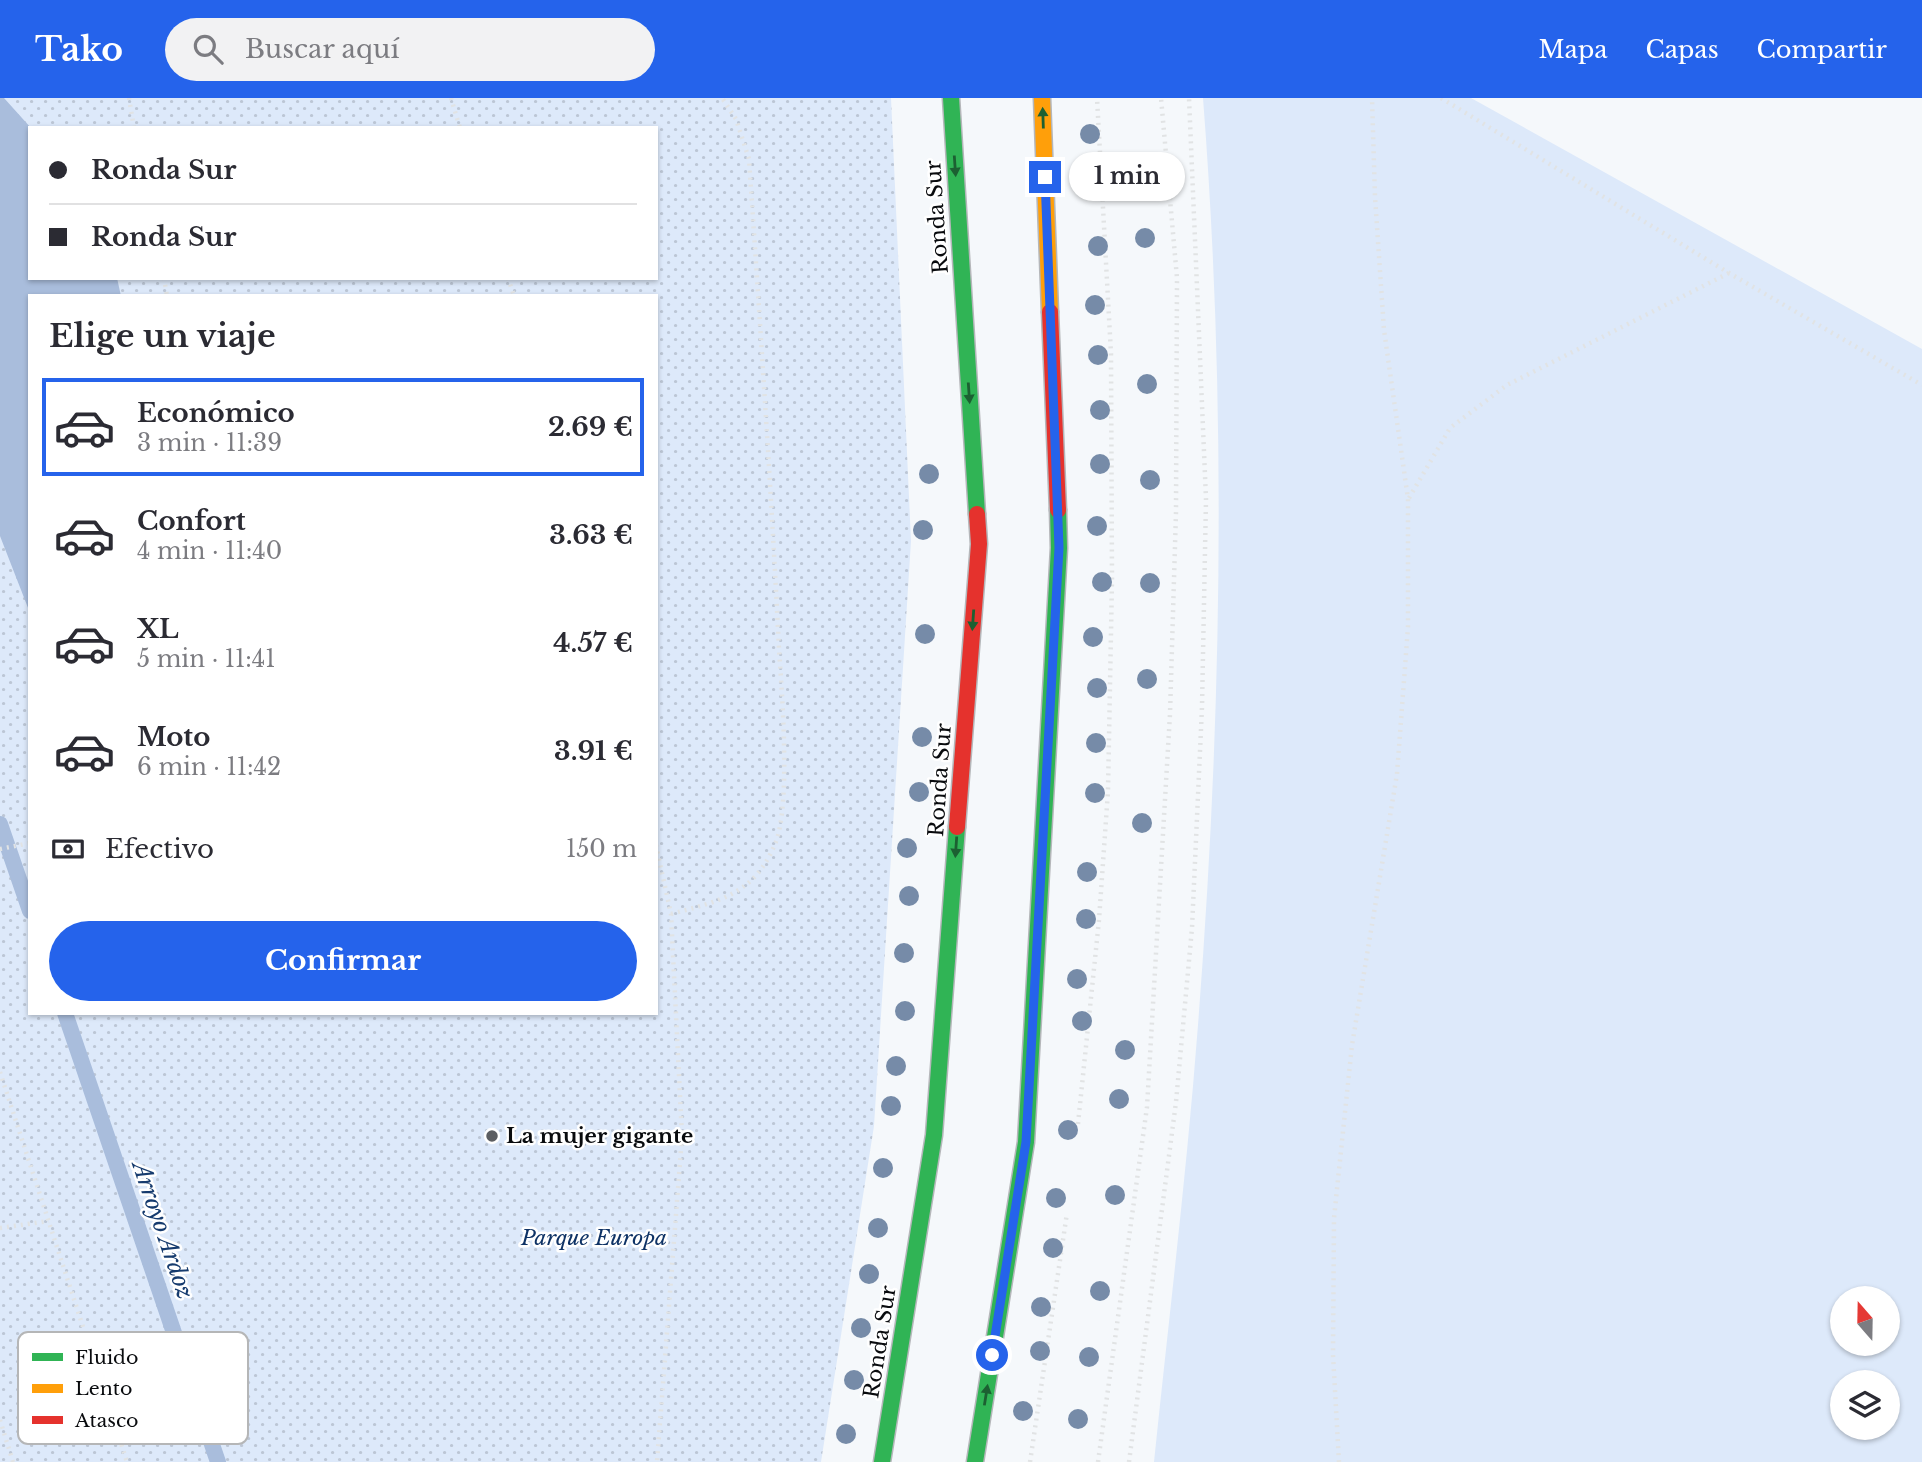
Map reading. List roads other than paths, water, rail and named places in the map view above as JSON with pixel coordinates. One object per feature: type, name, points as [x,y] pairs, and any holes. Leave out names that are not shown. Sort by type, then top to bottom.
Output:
[{"type":"main road","name":"Ronda Sur","points":[[882,1462],[934,1136],[979,544],[951,98]]},
{"type":"main road","points":[[975,1462],[1026,1142],[1059,548],[1042,98]]},
{"type":"water","points":[[0,98],[4,98],[29,126],[28,280],[117,280],[121,294],[28,294],[28,608],[0,536]]},
{"type":"waterway","name":"Arroyo Ardoz","points":[[0,824],[28,905]]},
{"type":"waterway","name":"Arroyo Ardoz","points":[[66,1015],[174,1332]]},
{"type":"waterway","name":"Arroyo Ardoz","points":[[212,1444],[218,1462]]},
{"type":"place","name":"La mujer gigante","points":[[492,1136]]},
{"type":"park label","name":"Parque Europa","points":[[594,1238]]}]
